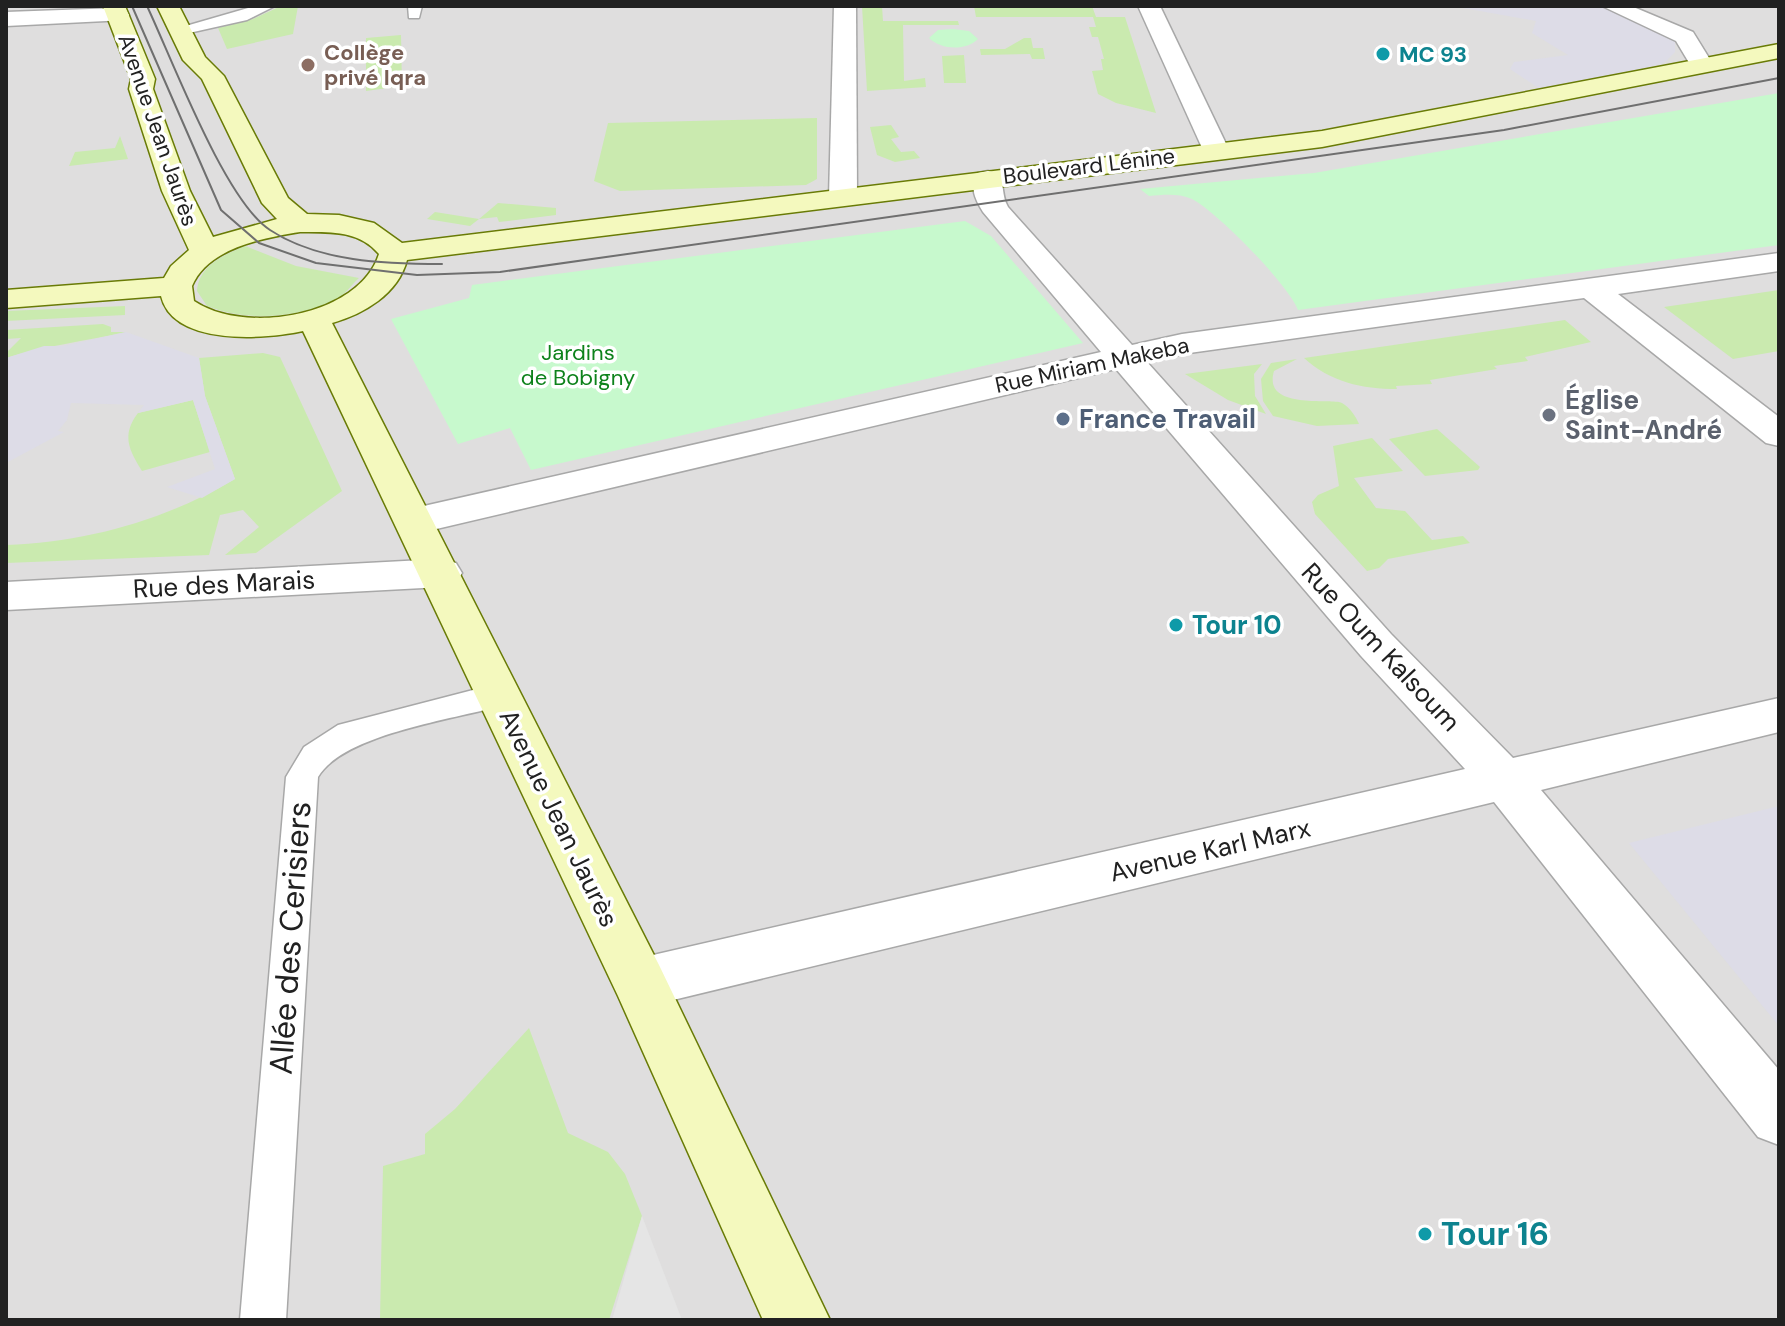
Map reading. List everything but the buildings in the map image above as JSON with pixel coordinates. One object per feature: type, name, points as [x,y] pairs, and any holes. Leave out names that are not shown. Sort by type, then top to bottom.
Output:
[{"type":"street","name":"Avenue Jean Jaurès","points":[[168,6],[195,60],[212,76],[276,203],[300,223]]},
{"type":"street","points":[[843,197],[845,6]]},
{"type":"street","points":[[1149,6],[1216,150]]},
{"type":"street","points":[[1613,6],[1685,37],[1702,66]]},
{"type":"street","name":"Avenue Jean Jaurès","points":[[116,10],[143,79],[141,89],[176,191],[206,253]]},
{"type":"street","points":[[6,19],[116,10]]},
{"type":"street","name":"Boulevard Lénine","points":[[394,253],[1322,139],[1779,51]]},
{"type":"street","name":"Rue Oum Kalsoum","points":[[988,179],[987,196],[992,205],[1376,645],[1505,781],[1779,1116]]},
{"type":"street","points":[[300,223],[334,223],[363,228],[384,238],[394,253],[389,273],[372,292],[314,319],[271,327],[230,327],[198,319],[179,305],[176,286],[186,269],[206,253],[247,234],[300,223]]},
{"type":"street","name":"Rue Miriam Makeba","points":[[415,521],[1182,344],[1779,262]]},
{"type":"street","points":[[6,299],[176,286]]},
{"type":"street","points":[[1592,289],[1779,435]]},
{"type":"street","name":"Avenue Jean Jaurès","points":[[314,319],[442,573],[640,983],[797,1320]]},
{"type":"street","name":"Rue des Marais","points":[[6,596],[442,573]]},
{"type":"street","name":"Avenue Karl Marx","points":[[640,983],[1779,715]]},
{"type":"lane","points":[[180,30],[242,17],[268,6]]},
{"type":"lane","name":"Allée des Cerisiers","points":[[263,1320],[302,777],[309,761],[327,744],[349,734],[500,695]]},
{"type":"shaded area","points":[[6,6],[1779,6],[1779,1320],[6,1320]]},
{"type":"shaded area","points":[[1452,6],[1604,6],[1663,31],[1675,42],[1675,52],[1664,63],[1635,71],[1540,89],[1510,69],[1514,62],[1568,55],[1532,33],[1536,21]]},
{"type":"shaded area","points":[[126,332],[199,358],[205,396],[235,479],[202,498],[167,487],[215,469],[193,400],[138,413],[144,405],[71,403],[67,420],[58,431],[64,432],[6,463],[6,358],[44,346],[63,346]]},
{"type":"shaded area","points":[[1779,806],[1777,915],[1779,1026],[1629,843]]},
{"type":"shaded area","points":[[642,1216],[682,1320],[612,1320]]},
{"type":"green space","points":[[281,6],[298,6],[293,34],[227,49],[218,28],[253,19]]},
{"type":"green space","points":[[862,6],[882,6],[883,21],[958,21],[959,25],[903,25],[904,81],[925,78],[926,87],[867,91]]},
{"type":"green space","points":[[974,6],[1092,6],[1096,17],[1125,17],[1156,113],[1116,103],[1098,94],[1092,71],[1103,70],[1101,59],[1104,59],[1098,37],[1092,37],[1089,27],[1096,27],[1093,17],[976,17]]},
{"type":"green space","points":[[938,30],[969,31],[978,39],[967,46],[954,48],[940,45],[929,38]]},
{"type":"green space","points":[[401,35],[402,86],[366,91],[366,38]]},
{"type":"green space","points":[[1024,38],[1031,38],[1033,48],[1043,48],[1045,59],[1032,59],[1030,54],[981,55],[980,49],[1005,49]]},
{"type":"green space","points":[[964,55],[966,83],[944,83],[942,56]]},
{"type":"green space","points":[[1779,93],[1779,245],[1298,310],[1267,267],[1203,206],[1187,197],[1149,196],[1140,189],[1314,173]]},
{"type":"green space","points":[[817,118],[817,179],[806,185],[620,191],[594,181],[608,123]]},
{"type":"green space","points":[[891,125],[899,137],[891,139],[901,152],[914,151],[920,158],[895,162],[877,155],[870,127]]},
{"type":"green space","points":[[120,136],[128,159],[69,166],[75,152],[115,148]]},
{"type":"green space","points":[[498,203],[556,208],[556,215],[499,222],[497,217],[479,219]]},
{"type":"green space","points":[[435,212],[479,219],[470,226],[427,219]]},
{"type":"green space","name":"Jardins de Bobigny","points":[[965,221],[991,236],[1083,343],[531,470],[510,428],[458,444],[391,319],[469,298],[472,285]]},
{"type":"green space","points":[[245,246],[296,266],[359,278],[341,296],[310,310],[257,316],[207,306],[197,291],[202,274],[214,262]]},
{"type":"green space","points":[[1779,290],[1779,351],[1733,359],[1664,307]]},
{"type":"green space","points":[[125,306],[125,315],[6,321],[6,311]]},
{"type":"green space","points":[[1565,320],[1591,342],[1525,357],[1528,361],[1494,366],[1497,369],[1430,380],[1432,384],[1396,386],[1397,389],[1359,386],[1325,373],[1304,358]]},
{"type":"green space","points":[[103,324],[111,327],[111,332],[126,332],[6,358],[6,353],[21,338],[6,339],[6,330]]},
{"type":"green space","points":[[263,353],[280,357],[342,491],[256,553],[225,555],[259,527],[243,510],[220,515],[209,555],[6,563],[6,545],[67,539],[125,526],[181,506],[235,479],[205,396],[199,358]]},
{"type":"green space","points":[[1297,359],[1274,371],[1273,383],[1277,391],[1296,399],[1342,403],[1359,424],[1317,426],[1273,416],[1263,401],[1261,379],[1271,363]]},
{"type":"green space","points":[[1262,364],[1254,374],[1255,396],[1266,414],[1228,400],[1185,374]]},
{"type":"green space","points":[[193,400],[210,452],[142,471],[128,435],[138,413]]},
{"type":"green space","points":[[1437,429],[1480,467],[1478,470],[1425,476],[1389,439]]},
{"type":"green space","points":[[1372,438],[1403,471],[1354,478],[1376,508],[1405,511],[1432,540],[1463,536],[1470,543],[1388,559],[1379,568],[1367,571],[1315,514],[1312,502],[1318,495],[1339,486],[1333,446]]},
{"type":"green space","points":[[529,1028],[568,1133],[608,1152],[625,1174],[642,1216],[609,1320],[380,1320],[383,1166],[425,1154],[425,1134],[455,1109]]},
{"type":"tram line","points":[[132,6],[221,210],[259,243],[316,263],[417,275],[500,272],[1504,130],[1779,78]]},
{"type":"tram line","points":[[147,6],[218,160],[235,190],[270,230],[289,241],[331,255],[375,262],[442,264]]},
{"type":"place","name":"MC 93","points":[[1383,54]]},
{"type":"place","name":"Collège privé Iqra","points":[[308,65]]},
{"type":"place","name":"Église Saint-André","points":[[1549,415]]},
{"type":"place","name":"France Travail","points":[[1063,419]]},
{"type":"place","name":"Tour 10","points":[[1176,625]]},
{"type":"place","name":"Tour 16","points":[[1425,1234]]}]
